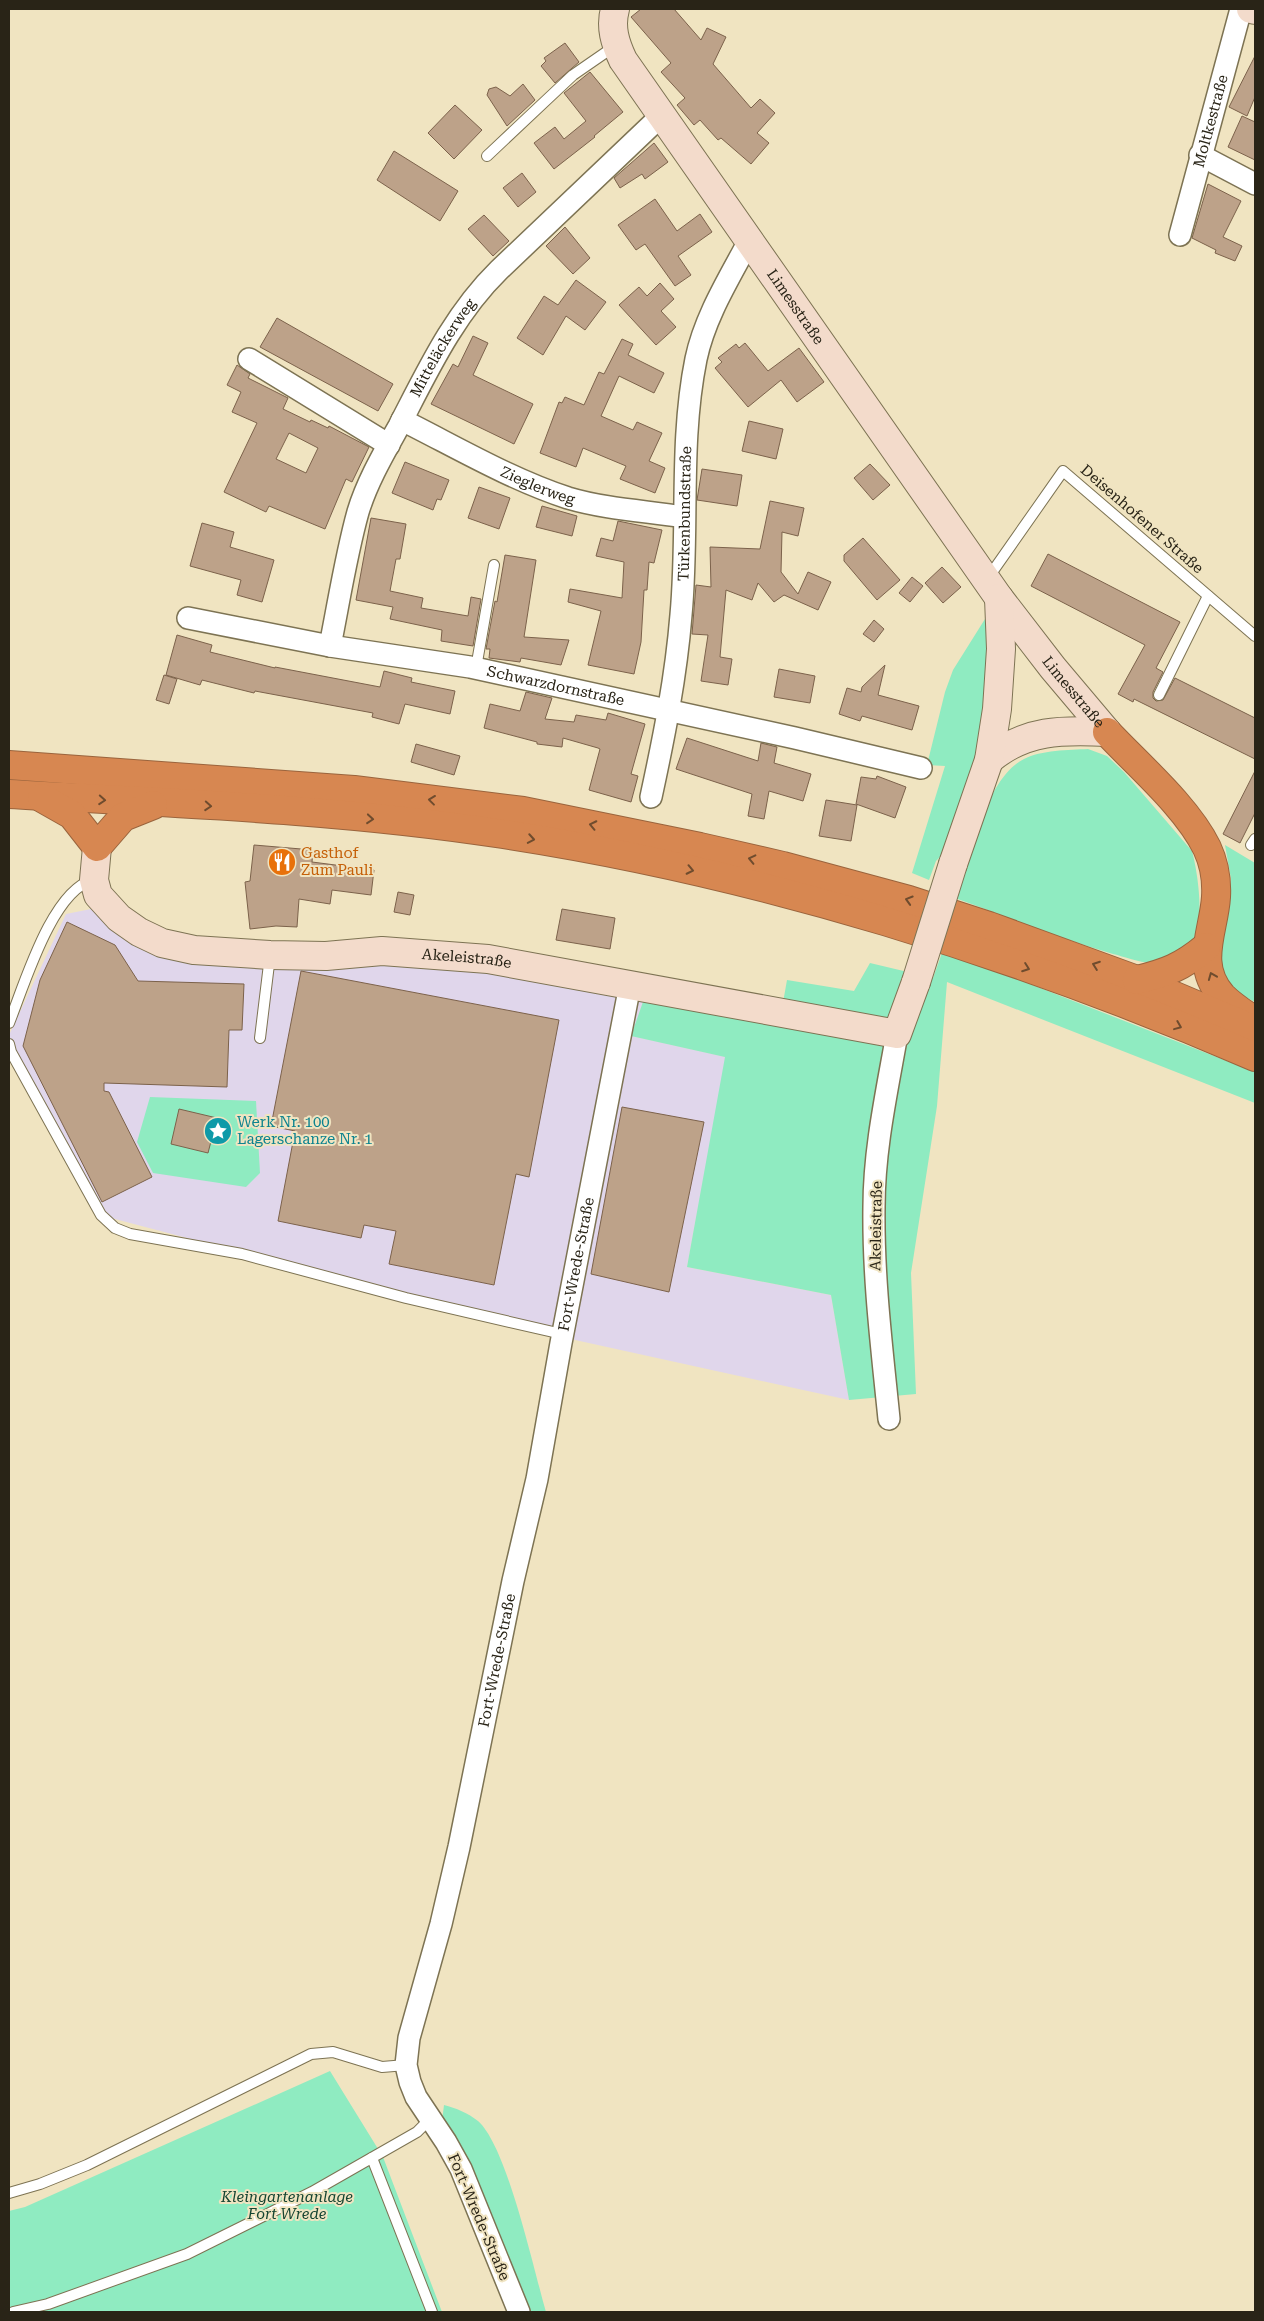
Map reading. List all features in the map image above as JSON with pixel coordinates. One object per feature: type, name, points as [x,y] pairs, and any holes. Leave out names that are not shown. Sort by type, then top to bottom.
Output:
[{"type":"highway","points":[[1107,732],[1189,819],[1207,849],[1215,871],[1216,897],[1206,947],[1208,965],[1221,995],[1255,1022]]},
{"type":"highway","points":[[9,765],[354,790],[524,811],[783,866],[900,898],[988,926],[1137,980],[1255,1030]]},
{"type":"highway","points":[[9,794],[391,820],[503,834],[606,852],[702,872],[834,907],[980,951],[1110,999],[1255,1057]]},
{"type":"highway","points":[[36,795],[72,815],[97,847],[123,817],[159,803]]},
{"type":"highway","points":[[1137,980],[1175,970],[1189,962],[1206,947]]},
{"type":"street","name":"Limesstraße","points":[[615,9],[612,23],[616,45],[623,60],[750,238],[994,588],[1053,668],[1107,732]]},
{"type":"street","name":"Moltkestraße","points":[[1180,235],[1200,155],[1241,9]]},
{"type":"street","points":[[1250,9],[1255,10]]},
{"type":"street","name":"Mitteläckerweg","points":[[330,646],[359,510],[389,445],[461,313],[480,288],[662,115]]},
{"type":"street","points":[[1200,155],[1255,184]]},
{"type":"street","name":"Türkenbundstraße","points":[[652,797],[670,712],[682,614],[688,424],[696,358],[703,334],[715,306],[750,238]]},
{"type":"street","points":[[249,359],[389,445]]},
{"type":"street","name":"Zieglerweg","points":[[402,420],[516,477],[569,498],[684,517]]},
{"type":"street","points":[[989,760],[997,710],[1001,648],[994,588]]},
{"type":"street","name":"Schwarzdornstraße","points":[[188,618],[330,646],[476,668],[795,738],[921,768]]},
{"type":"street","name":"Limesstraße","points":[[989,760],[1004,747],[1037,735],[1074,730],[1107,732]]},
{"type":"street","name":"Akeleistraße","points":[[889,1419],[875,1288],[874,1206],[879,1141],[898,1034],[989,760]]},
{"type":"street","points":[[94,880],[97,847]]},
{"type":"street","name":"Akeleistraße","points":[[94,880],[98,895],[119,918],[139,932],[162,943],[194,950],[270,955],[326,956],[382,951],[432,953],[488,959],[898,1034]]},
{"type":"street","name":"Fort-Wrede-Straße","points":[[519,2312],[461,2169],[431,2118],[416,2097],[406,2066],[409,2038],[441,1924],[459,1847],[513,1581],[537,1479],[562,1334],[630,985]]},
{"type":"lane","points":[[487,156],[573,75],[616,45]]},
{"type":"lane","name":"Deisenhofener Straße","points":[[994,588],[1063,471],[1255,636]]},
{"type":"lane","points":[[476,668],[494,565]]},
{"type":"lane","points":[[1159,695],[1208,596]]},
{"type":"lane","points":[[9,1023],[52,916],[74,890],[94,880]]},
{"type":"lane","points":[[260,1038],[270,955]]},
{"type":"lane","points":[[9,1044],[11,1052],[101,1215],[115,1228],[130,1234],[242,1254],[406,1298],[562,1334]]},
{"type":"lane","points":[[9,2193],[40,2184],[86,2166],[311,2054],[333,2052],[382,2067],[406,2066]]},
{"type":"lane","points":[[13,2312],[48,2308],[187,2254],[312,2192],[417,2132],[431,2118]]},
{"type":"lane","points":[[372,2158],[432,2312]]},
{"type":"shaded area","points":[[91,909],[110,925],[148,947],[419,960],[644,999],[632,1036],[726,1057],[687,1267],[831,1295],[849,1400],[566,1338],[96,1214],[9,1060],[9,1035],[66,914]]},
{"type":"green space","points":[[990,611],[988,679],[974,765],[944,853],[936,861],[929,880],[912,873],[945,766],[927,765],[945,692],[953,670]]},
{"type":"green space","points":[[1088,749],[1107,756],[1124,772],[1192,851],[1200,903],[1197,932],[1193,943],[1186,951],[1173,958],[1153,963],[1113,954],[955,898],[980,821],[999,783],[1011,769],[1024,759],[1038,754]]},
{"type":"green space","points":[[1225,845],[1255,863],[1255,1002],[1236,992],[1224,977],[1218,962],[1231,879]]},
{"type":"green space","points":[[943,950],[1255,1072],[1255,1103],[947,982],[937,1106],[911,1273],[916,1394],[849,1400],[831,1295],[687,1267],[725,1057],[631,1036],[644,999],[779,1025],[787,980],[854,991],[870,963],[933,978]]},
{"type":"green space","points":[[150,1097],[256,1101],[260,1173],[246,1187],[153,1173],[137,1142]]},
{"type":"green space","name":"Kleingartenanlage Fort Wrede","points":[[330,2071],[383,2157],[442,2312],[9,2312],[9,2211],[25,2207]]},
{"type":"green space","points":[[444,2105],[462,2111],[478,2121],[489,2135],[509,2182],[546,2312],[528,2312],[480,2187],[442,2121]]},
{"type":"building","points":[[641,9],[674,9],[701,40],[707,28],[726,37],[713,64],[751,108],[760,99],[775,113],[757,133],[769,143],[751,164],[721,138],[718,140],[700,120],[694,125],[677,105],[685,98],[661,72],[671,63],[631,17]]},
{"type":"building","points":[[565,43],[579,62],[555,83],[541,66],[546,61],[544,58]]},
{"type":"building","points":[[1255,56],[1255,97],[1247,116],[1229,107]]},
{"type":"building","points":[[590,72],[623,112],[554,169],[534,143],[555,127],[564,139],[586,121],[564,93]]},
{"type":"building","points":[[523,84],[535,100],[507,126],[487,95],[489,89],[496,87],[510,96]]},
{"type":"building","points":[[455,105],[482,130],[454,159],[428,133]]},
{"type":"building","points":[[1242,116],[1255,122],[1255,160],[1228,147]]},
{"type":"building","points":[[654,143],[668,162],[645,179],[642,174],[620,188],[614,178]]},
{"type":"building","points":[[394,151],[458,191],[440,221],[377,180]]},
{"type":"building","points":[[522,173],[536,192],[518,207],[503,188]]},
{"type":"building","points":[[1208,184],[1241,201],[1223,237],[1242,246],[1235,261],[1215,253],[1216,250],[1192,238]]},
{"type":"building","points":[[655,199],[677,231],[700,214],[712,232],[678,256],[691,275],[675,286],[645,244],[636,250],[618,225]]},
{"type":"building","points":[[484,215],[509,241],[493,256],[468,229]]},
{"type":"building","points":[[565,227],[590,258],[573,274],[546,246]]},
{"type":"building","points":[[576,280],[606,302],[585,330],[566,316],[543,355],[517,338],[544,296],[558,305]]},
{"type":"building","points":[[660,283],[674,299],[661,311],[676,327],[656,345],[619,305],[639,287],[647,296]]},
{"type":"building","points":[[277,318],[393,384],[378,411],[260,347]]},
{"type":"building","points":[[473,336],[488,343],[473,375],[533,404],[514,444],[431,404],[453,364],[458,367]]},
{"type":"building","points":[[622,339],[633,344],[628,355],[664,373],[654,393],[619,376],[601,416],[633,430],[637,422],[662,433],[649,461],[665,468],[655,493],[620,479],[626,466],[583,448],[576,467],[540,453],[559,402],[562,403],[565,397],[584,405],[599,372],[604,374]]},
{"type":"building","points":[[745,343],[768,371],[799,348],[824,382],[797,402],[781,380],[748,407],[715,368],[722,362],[718,358],[736,344],[739,348]]},
{"type":"building","points":[[237,365],[250,374],[248,378],[288,398],[283,409],[310,422],[311,420],[328,428],[329,426],[369,447],[352,482],[346,479],[325,529],[269,506],[266,512],[224,492],[257,423],[232,412],[241,392],[227,385]],"holes":[[[289,433],[318,448],[306,473],[276,459]]]},
{"type":"building","points":[[749,421],[783,429],[776,459],[742,451]]},
{"type":"building","points":[[405,462],[449,480],[441,500],[437,499],[433,510],[392,493]]},
{"type":"building","points":[[870,464],[890,485],[873,500],[854,478]]},
{"type":"building","points":[[702,469],[742,475],[737,506],[697,500]]},
{"type":"building","points":[[479,487],[510,498],[499,529],[468,518]]},
{"type":"building","points":[[770,501],[804,508],[798,536],[782,532],[781,572],[798,594],[808,572],[831,582],[818,610],[784,595],[774,602],[758,583],[752,600],[726,590],[720,657],[732,659],[728,685],[701,681],[708,635],[692,634],[696,585],[711,587],[710,547],[760,549]]},
{"type":"building","points":[[542,506],[577,516],[572,536],[536,527]]},
{"type":"building","points":[[371,518],[406,524],[400,559],[396,559],[390,591],[423,598],[421,608],[468,616],[471,597],[481,599],[473,646],[441,641],[442,630],[390,619],[393,607],[356,600]]},
{"type":"building","points":[[618,521],[662,530],[654,563],[649,562],[647,590],[644,590],[641,642],[634,674],[588,665],[601,611],[568,602],[570,589],[622,598],[624,562],[596,556],[601,538],[613,541]]},
{"type":"building","points":[[202,523],[234,532],[230,547],[274,560],[262,602],[237,595],[241,580],[190,566]]},
{"type":"building","points":[[863,538],[900,580],[877,600],[844,561],[844,555]]},
{"type":"building","points":[[1048,554],[1180,622],[1156,668],[1163,672],[1153,692],[1153,698],[1156,701],[1163,700],[1175,678],[1255,718],[1255,759],[1134,699],[1133,702],[1118,694],[1145,645],[1031,586]]},
{"type":"building","points":[[505,555],[536,560],[524,637],[569,640],[561,665],[521,658],[520,662],[489,658],[490,649],[486,649]]},
{"type":"building","points":[[942,567],[961,587],[943,603],[925,583]]},
{"type":"building","points":[[912,577],[923,586],[910,602],[899,593]]},
{"type":"building","points":[[874,620],[884,629],[874,642],[863,634]]},
{"type":"building","points":[[177,635],[212,645],[210,652],[275,668],[380,687],[384,671],[412,678],[411,682],[455,691],[450,714],[405,704],[399,724],[372,717],[373,713],[255,691],[254,693],[202,680],[200,685],[166,675]]},
{"type":"building","points":[[885,665],[878,695],[919,706],[912,730],[862,716],[860,721],[839,714],[847,688],[861,692],[862,687]]},
{"type":"building","points":[[779,669],[815,676],[810,703],[774,697]]},
{"type":"building","points":[[164,675],[177,679],[169,704],[156,700]]},
{"type":"building","points":[[526,692],[552,698],[545,719],[574,722],[576,715],[606,720],[608,713],[645,724],[631,774],[638,776],[631,802],[589,790],[600,749],[563,738],[562,747],[537,744],[537,742],[484,728],[490,704],[520,711]]},
{"type":"building","points":[[687,738],[758,761],[761,743],[777,747],[774,763],[811,774],[803,801],[769,791],[764,819],[748,816],[752,794],[676,769]]},
{"type":"building","points":[[416,744],[460,756],[454,775],[411,762]]},
{"type":"building","points":[[1255,771],[1255,813],[1240,843],[1223,834]]},
{"type":"building","points":[[877,776],[906,787],[895,818],[856,804],[861,777],[876,779]]},
{"type":"building","points":[[826,800],[857,805],[851,841],[819,836]]},
{"type":"building","points":[[254,845],[313,850],[312,862],[374,870],[371,895],[332,890],[330,904],[299,899],[297,927],[276,926],[250,929],[245,882],[250,881]]},
{"type":"building","points":[[398,892],[414,895],[410,915],[394,912]]},
{"type":"building","points":[[562,909],[615,918],[610,949],[556,940]]},
{"type":"building","points":[[67,922],[115,945],[138,981],[244,984],[242,1030],[229,1030],[227,1087],[104,1083],[104,1091],[109,1092],[152,1177],[102,1202],[23,1046],[40,980]]},
{"type":"building","points":[[301,971],[559,1020],[529,1177],[516,1174],[494,1285],[389,1264],[396,1231],[364,1225],[361,1238],[278,1221],[295,1131],[271,1126]]},
{"type":"building","points":[[622,1107],[704,1122],[669,1292],[591,1274]]},
{"type":"building","points":[[179,1109],[217,1118],[208,1153],[171,1144]]},
{"type":"place","name":"Gasthof Zum Pauli","points":[[282,862]]},
{"type":"place","name":"Werk Nr. 100 Lagerschanze Nr. 1","points":[[218,1131]]}]
